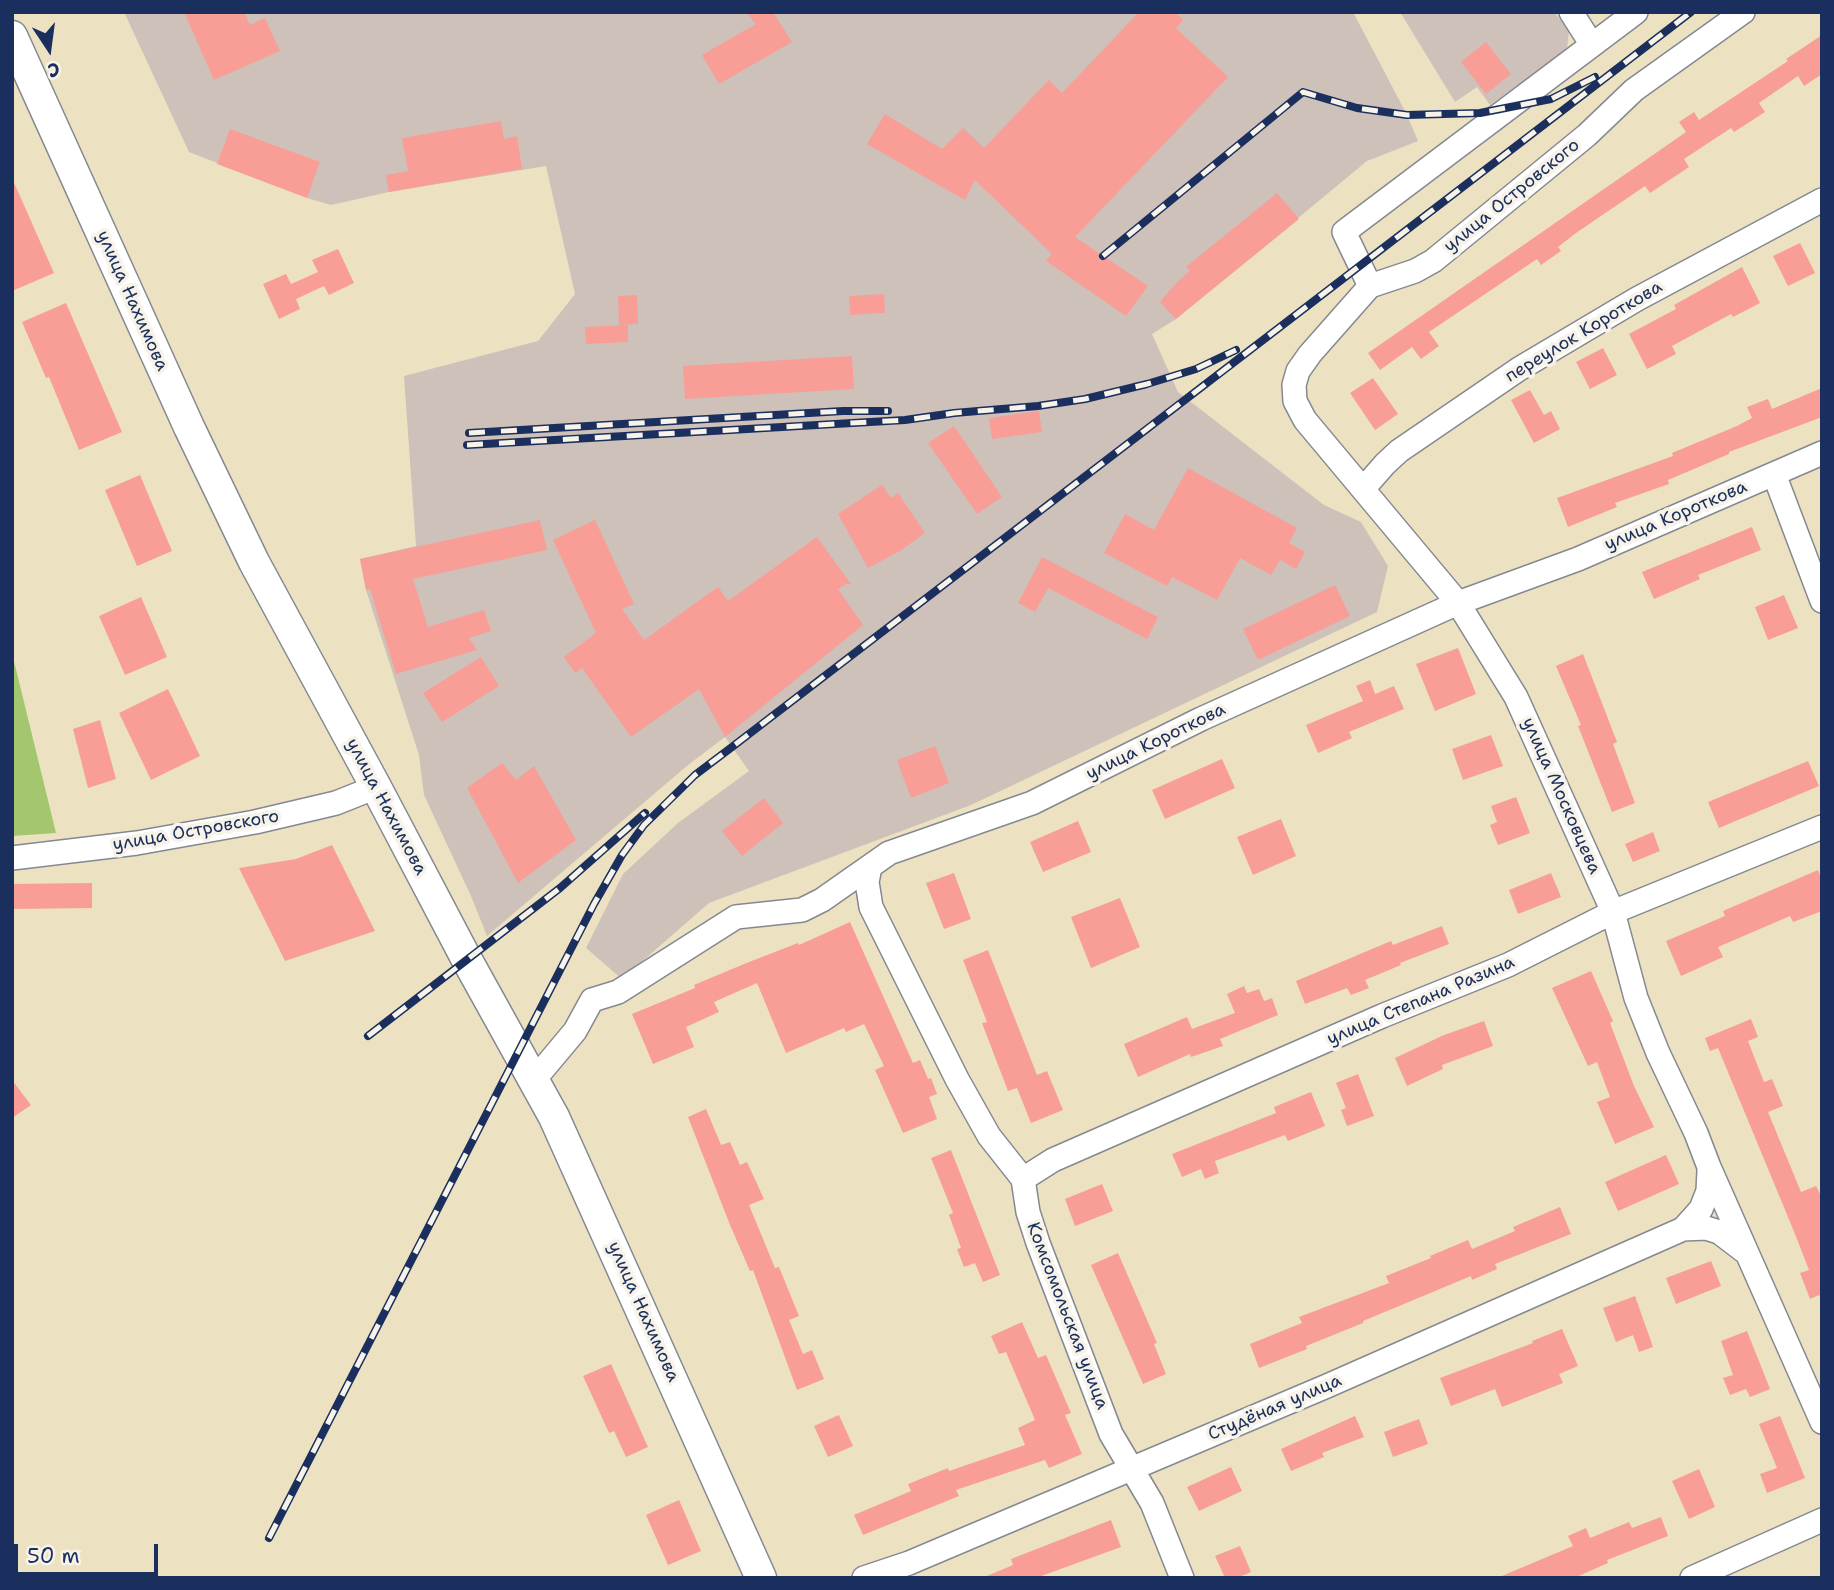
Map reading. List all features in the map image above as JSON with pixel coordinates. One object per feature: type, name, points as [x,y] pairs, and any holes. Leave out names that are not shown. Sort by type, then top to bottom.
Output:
[{"type":"main road","name":"улица Нахимова","points":[[12,36],[189,427],[248,550],[534,1080],[582,1176],[761,1578]]},
{"type":"street","points":[[1571,12],[1592,45]]},
{"type":"street","points":[[1370,286],[1344,232],[1636,12]]},
{"type":"street","name":"улица Островского","points":[[1370,286],[1415,271],[1433,261],[1587,135],[1634,90],[1743,12]]},
{"type":"street","name":"переулок Короткова","points":[[1364,488],[1399,451],[1519,369],[1637,299],[1822,200]]},
{"type":"street","name":"улица Московцева","points":[[1370,286],[1298,371],[1294,385],[1295,401],[1305,420],[1458,603],[1527,716],[1613,912],[1636,998],[1658,1053],[1696,1133],[1822,1422]]},
{"type":"street","name":"улица Короткова","points":[[534,1080],[575,1031],[592,1000],[618,992],[736,917],[802,910],[822,900],[889,853],[1032,803],[1201,719],[1458,603],[1578,559],[1822,453]]},
{"type":"street","points":[[1774,474],[1822,601]]},
{"type":"street","name":"улица Островского","points":[[12,859],[137,843],[255,822],[336,803],[376,787]]},
{"type":"street","name":"улица Степана Разина","points":[[1023,1179],[1053,1160],[1382,1016],[1508,965],[1613,912],[1822,827]]},
{"type":"street","name":"Комсомольская улица","points":[[870,867],[867,882],[871,907],[957,1079],[989,1136],[1023,1179],[1028,1213],[1038,1242],[1111,1434],[1152,1503],[1182,1578]]},
{"type":"street","points":[[1683,1229],[1700,1209],[1708,1191],[1709,1167]]},
{"type":"street","name":"улица Московцева","points":[[1683,1229],[1706,1228],[1719,1232],[1747,1254]]},
{"type":"street","name":"Студёная улица","points":[[864,1578],[909,1563],[1327,1386],[1683,1229]]},
{"type":"street","points":[[1692,1578],[1822,1520]]},
{"type":"shaded area","points":[[124,12],[1353,12],[1418,141],[1367,161],[1176,319],[1152,334],[1178,392],[1324,505],[1361,522],[1388,566],[1377,612],[971,805],[709,903],[622,979],[586,948],[623,874],[678,823],[749,771],[725,737],[688,765],[487,936],[424,795],[419,755],[366,590],[360,559],[416,546],[404,376],[538,341],[575,294],[546,166],[389,192],[331,205],[307,198],[189,152]]},
{"type":"shaded area","points":[[1400,12],[1554,12],[1569,30],[1567,49],[1490,105],[1477,87],[1455,102]]},
{"type":"green space","points":[[12,653],[56,833],[12,836]]},
{"type":"building","points":[[184,12],[244,12],[250,25],[265,18],[280,51],[214,80]]},
{"type":"building","points":[[746,12],[773,12],[792,42],[719,84],[702,55],[756,24]]},
{"type":"building","points":[[1139,12],[1175,12],[1183,20],[1176,28],[1228,77],[1075,237],[1148,286],[1126,316],[1046,261],[1052,254],[975,180],[965,200],[867,144],[885,114],[942,149],[963,128],[984,148],[1049,80],[1062,93]]},
{"type":"building","points":[[1822,35],[1822,74],[1804,86],[1798,76],[1759,103],[1765,112],[1734,132],[1731,128],[1684,159],[1689,167],[1650,193],[1645,186],[1576,233],[1558,247],[1561,251],[1541,265],[1537,259],[1429,332],[1439,346],[1421,359],[1412,347],[1380,370],[1368,353],[1686,132],[1679,122],[1694,112],[1699,120]]},
{"type":"building","points":[[1486,42],[1511,74],[1486,94],[1461,62]]},
{"type":"building","points":[[501,121],[504,139],[517,136],[522,169],[389,192],[386,175],[408,171],[402,138]]},
{"type":"building","points":[[230,129],[320,162],[307,198],[217,164]]},
{"type":"building","points":[[12,178],[54,273],[12,291]]},
{"type":"building","points":[[1277,193],[1299,219],[1176,319],[1160,302],[1190,271],[1186,267]]},
{"type":"building","points":[[1800,243],[1815,273],[1788,286],[1773,256]]},
{"type":"building","points":[[338,249],[354,283],[329,295],[324,286],[296,299],[300,309],[279,319],[263,284],[286,274],[291,284],[318,272],[312,260]]},
{"type":"building","points":[[1742,267],[1760,303],[1733,317],[1731,314],[1672,346],[1676,354],[1647,369],[1629,334],[1676,309],[1674,305]]},
{"type":"building","points":[[884,294],[885,313],[850,315],[849,296]]},
{"type":"building","points":[[637,295],[638,324],[619,325],[618,296]]},
{"type":"building","points":[[66,303],[122,432],[79,450],[49,377],[46,378],[22,322]]},
{"type":"building","points":[[628,325],[628,342],[586,344],[585,327]]},
{"type":"building","points":[[1603,348],[1617,375],[1590,389],[1576,362]]},
{"type":"building","points":[[852,356],[854,389],[685,399],[683,366]]},
{"type":"building","points":[[1373,378],[1398,414],[1375,430],[1350,393]]},
{"type":"building","points":[[1822,388],[1822,417],[1729,452],[1668,480],[1669,484],[1615,503],[1617,507],[1568,527],[1557,498],[1673,456],[1672,453],[1737,426],[1752,418],[1747,407],[1768,399],[1772,409]]},
{"type":"building","points":[[1530,390],[1544,415],[1551,411],[1560,429],[1534,443],[1511,400]]},
{"type":"building","points":[[1039,411],[1042,432],[992,439],[989,418]]},
{"type":"building","points":[[954,426],[1002,497],[977,514],[928,443]]},
{"type":"building","points":[[1188,468],[1297,528],[1289,543],[1305,552],[1296,569],[1280,560],[1271,575],[1240,558],[1217,600],[1172,577],[1167,586],[1104,553],[1125,514],[1154,530]]},
{"type":"building","points":[[140,475],[172,551],[137,566],[105,490]]},
{"type":"building","points":[[882,485],[891,498],[898,493],[925,533],[900,551],[868,568],[838,514]]},
{"type":"building","points":[[540,520],[547,550],[413,579],[428,627],[484,610],[491,631],[469,638],[477,650],[396,674],[370,589],[366,590],[360,559]]},
{"type":"building","points":[[595,520],[634,604],[622,609],[644,640],[718,587],[728,601],[817,537],[851,584],[838,589],[863,625],[725,737],[699,689],[631,737],[582,668],[575,673],[564,657],[596,633],[553,540]]},
{"type":"building","points":[[1752,527],[1761,550],[1698,575],[1700,579],[1654,599],[1642,572]]},
{"type":"building","points":[[1042,557],[1158,617],[1147,639],[1048,588],[1035,612],[1018,603]]},
{"type":"building","points":[[1335,585],[1350,616],[1258,660],[1243,629]]},
{"type":"building","points":[[1784,595],[1798,628],[1768,640],[1755,607]]},
{"type":"building","points":[[141,597],[167,657],[125,675],[99,616]]},
{"type":"building","points":[[1458,648],[1476,694],[1435,711],[1416,664]]},
{"type":"building","points":[[1583,654],[1617,742],[1613,744],[1635,803],[1612,812],[1578,726],[1581,725],[1556,666]]},
{"type":"building","points":[[481,657],[499,686],[442,722],[423,693]]},
{"type":"building","points":[[1370,680],[1375,694],[1394,686],[1404,709],[1349,732],[1352,738],[1318,753],[1306,725],[1363,701],[1356,686]]},
{"type":"building","points":[[168,689],[200,756],[151,780],[119,713]]},
{"type":"building","points":[[100,720],[116,779],[88,788],[73,729]]},
{"type":"building","points":[[1491,735],[1503,766],[1463,780],[1452,749]]},
{"type":"building","points":[[935,746],[949,783],[911,798],[897,760]]},
{"type":"building","points":[[1222,759],[1235,788],[1165,819],[1152,790]]},
{"type":"building","points":[[1808,761],[1819,786],[1719,828],[1708,802]]},
{"type":"building","points":[[502,763],[516,780],[534,766],[576,840],[518,883],[467,788]]},
{"type":"building","points":[[1516,797],[1530,833],[1498,845],[1490,825],[1497,822],[1491,806]]},
{"type":"building","points":[[764,798],[783,823],[742,856],[722,831]]},
{"type":"building","points":[[1281,819],[1296,856],[1253,875],[1237,837]]},
{"type":"building","points":[[1078,821],[1091,852],[1043,872],[1030,842]]},
{"type":"building","points":[[1653,832],[1660,851],[1633,862],[1625,844]]},
{"type":"building","points":[[332,845],[375,931],[285,961],[239,868],[296,859]]},
{"type":"building","points":[[1818,870],[1822,880],[1822,911],[1793,922],[1790,916],[1718,947],[1723,957],[1681,976],[1666,941],[1725,916],[1723,911]]},
{"type":"building","points":[[954,873],[971,919],[944,929],[926,883]]},
{"type":"building","points":[[1551,873],[1561,897],[1518,914],[1509,890]]},
{"type":"building","points":[[92,883],[92,908],[12,909],[12,884]]},
{"type":"building","points":[[1120,898],[1140,947],[1091,968],[1071,917]]},
{"type":"building","points":[[850,922],[913,1063],[920,1060],[928,1079],[931,1078],[937,1094],[929,1097],[937,1119],[903,1133],[875,1070],[884,1066],[864,1024],[846,1032],[844,1028],[786,1053],[757,983],[714,1002],[719,1012],[686,1027],[694,1047],[653,1064],[632,1014],[695,988],[694,985],[798,943],[799,945]]},
{"type":"building","points":[[1442,926],[1449,944],[1365,980],[1369,988],[1351,995],[1347,988],[1305,1004],[1296,981],[1391,941],[1393,945]]},
{"type":"building","points":[[988,950],[1037,1075],[1047,1071],[1063,1110],[1031,1123],[1017,1088],[1008,1091],[982,1023],[987,1022],[963,960]]},
{"type":"building","points":[[1591,971],[1613,1021],[1610,1023],[1634,1086],[1654,1127],[1615,1144],[1597,1102],[1610,1097],[1597,1062],[1588,1066],[1552,988]]},
{"type":"building","points":[[1244,986],[1247,993],[1259,989],[1264,1001],[1272,998],[1278,1015],[1220,1039],[1223,1046],[1191,1057],[1190,1054],[1138,1077],[1124,1044],[1187,1017],[1192,1029],[1235,1013],[1227,994]]},
{"type":"building","points":[[1751,1019],[1758,1037],[1748,1041],[1764,1082],[1772,1079],[1783,1106],[1768,1112],[1801,1192],[1816,1186],[1822,1198],[1822,1299],[1819,1295],[1810,1299],[1800,1273],[1809,1270],[1795,1234],[1718,1048],[1710,1051],[1705,1038]]},
{"type":"building","points":[[1484,1021],[1493,1046],[1442,1065],[1443,1069],[1407,1086],[1395,1058],[1444,1035]]},
{"type":"building","points":[[1358,1074],[1374,1116],[1347,1126],[1341,1110],[1346,1108],[1336,1083]]},
{"type":"building","points":[[12,1080],[31,1105],[12,1118]]},
{"type":"building","points":[[1311,1092],[1325,1126],[1288,1141],[1285,1135],[1215,1161],[1219,1173],[1205,1179],[1201,1169],[1182,1177],[1172,1154],[1276,1113],[1274,1107]]},
{"type":"building","points":[[706,1109],[721,1145],[730,1142],[740,1165],[747,1162],[764,1199],[749,1205],[775,1268],[779,1267],[799,1316],[789,1320],[803,1354],[812,1350],[824,1379],[797,1390],[753,1270],[750,1271],[730,1225],[688,1117]]},
{"type":"building","points":[[951,1150],[1000,1275],[983,1282],[975,1263],[964,1267],[957,1249],[961,1248],[949,1215],[953,1213],[931,1158]]},
{"type":"building","points":[[1666,1155],[1679,1184],[1618,1211],[1605,1182]]},
{"type":"building","points":[[1102,1184],[1113,1211],[1075,1226],[1065,1199]]},
{"type":"building","points":[[1560,1207],[1571,1234],[1495,1264],[1497,1269],[1472,1280],[1471,1276],[1259,1368],[1250,1344],[1302,1323],[1299,1317],[1389,1283],[1386,1276],[1431,1258],[1430,1256],[1468,1240],[1472,1249],[1515,1231],[1513,1227]]},
{"type":"building","points":[[1118,1253],[1157,1343],[1154,1344],[1166,1374],[1143,1384],[1091,1265]]},
{"type":"building","points":[[1711,1261],[1721,1286],[1676,1304],[1666,1278]]},
{"type":"building","points":[[1635,1296],[1653,1347],[1639,1352],[1633,1335],[1616,1342],[1603,1308]]},
{"type":"building","points":[[1022,1322],[1038,1358],[1046,1355],[1071,1413],[1065,1415],[1082,1454],[1049,1468],[1045,1460],[956,1490],[959,1496],[863,1535],[854,1515],[911,1491],[908,1484],[948,1468],[949,1471],[1025,1445],[1018,1428],[1035,1420],[1006,1352],[999,1354],[991,1336]]},
{"type":"building","points":[[1562,1329],[1578,1366],[1559,1374],[1563,1383],[1502,1407],[1495,1389],[1451,1406],[1440,1378],[1533,1343],[1532,1341]]},
{"type":"building","points":[[1747,1331],[1770,1389],[1750,1397],[1746,1389],[1730,1395],[1723,1378],[1733,1375],[1721,1341]]},
{"type":"building","points":[[611,1364],[648,1447],[626,1457],[614,1431],[609,1433],[583,1376]]},
{"type":"building","points":[[839,1415],[853,1446],[828,1457],[814,1426]]},
{"type":"building","points":[[1355,1416],[1364,1437],[1322,1453],[1324,1457],[1291,1471],[1281,1449]]},
{"type":"building","points":[[1780,1416],[1805,1478],[1767,1493],[1760,1474],[1777,1468],[1759,1424]]},
{"type":"building","points":[[1419,1419],[1428,1444],[1393,1457],[1384,1432]]},
{"type":"building","points":[[1231,1467],[1242,1491],[1199,1511],[1187,1487]]},
{"type":"building","points":[[1699,1469],[1715,1507],[1689,1519],[1672,1481]]},
{"type":"building","points":[[679,1500],[701,1551],[668,1565],[646,1515]]},
{"type":"building","points":[[1661,1517],[1668,1536],[1607,1560],[1608,1563],[1574,1578],[1497,1578],[1573,1546],[1568,1536],[1586,1528],[1590,1538],[1629,1522],[1632,1528]]},
{"type":"building","points":[[1111,1520],[1121,1547],[1036,1578],[982,1578],[1013,1565],[1011,1559]]},
{"type":"building","points":[[1240,1546],[1251,1572],[1237,1578],[1225,1578],[1215,1556]]},
{"type":"railway","points":[[269,1538],[594,904],[622,855],[644,825],[695,775],[1691,12]]},
{"type":"railway","points":[[1103,256],[1303,92],[1357,108],[1407,115],[1480,113],[1551,99],[1595,77]]},
{"type":"railway","points":[[467,445],[905,420],[1038,406],[1085,399],[1147,384],[1196,369],[1236,350]]},
{"type":"railway","points":[[469,433],[843,411],[888,411]]},
{"type":"railway","points":[[368,1036],[560,888],[645,813]]}]
